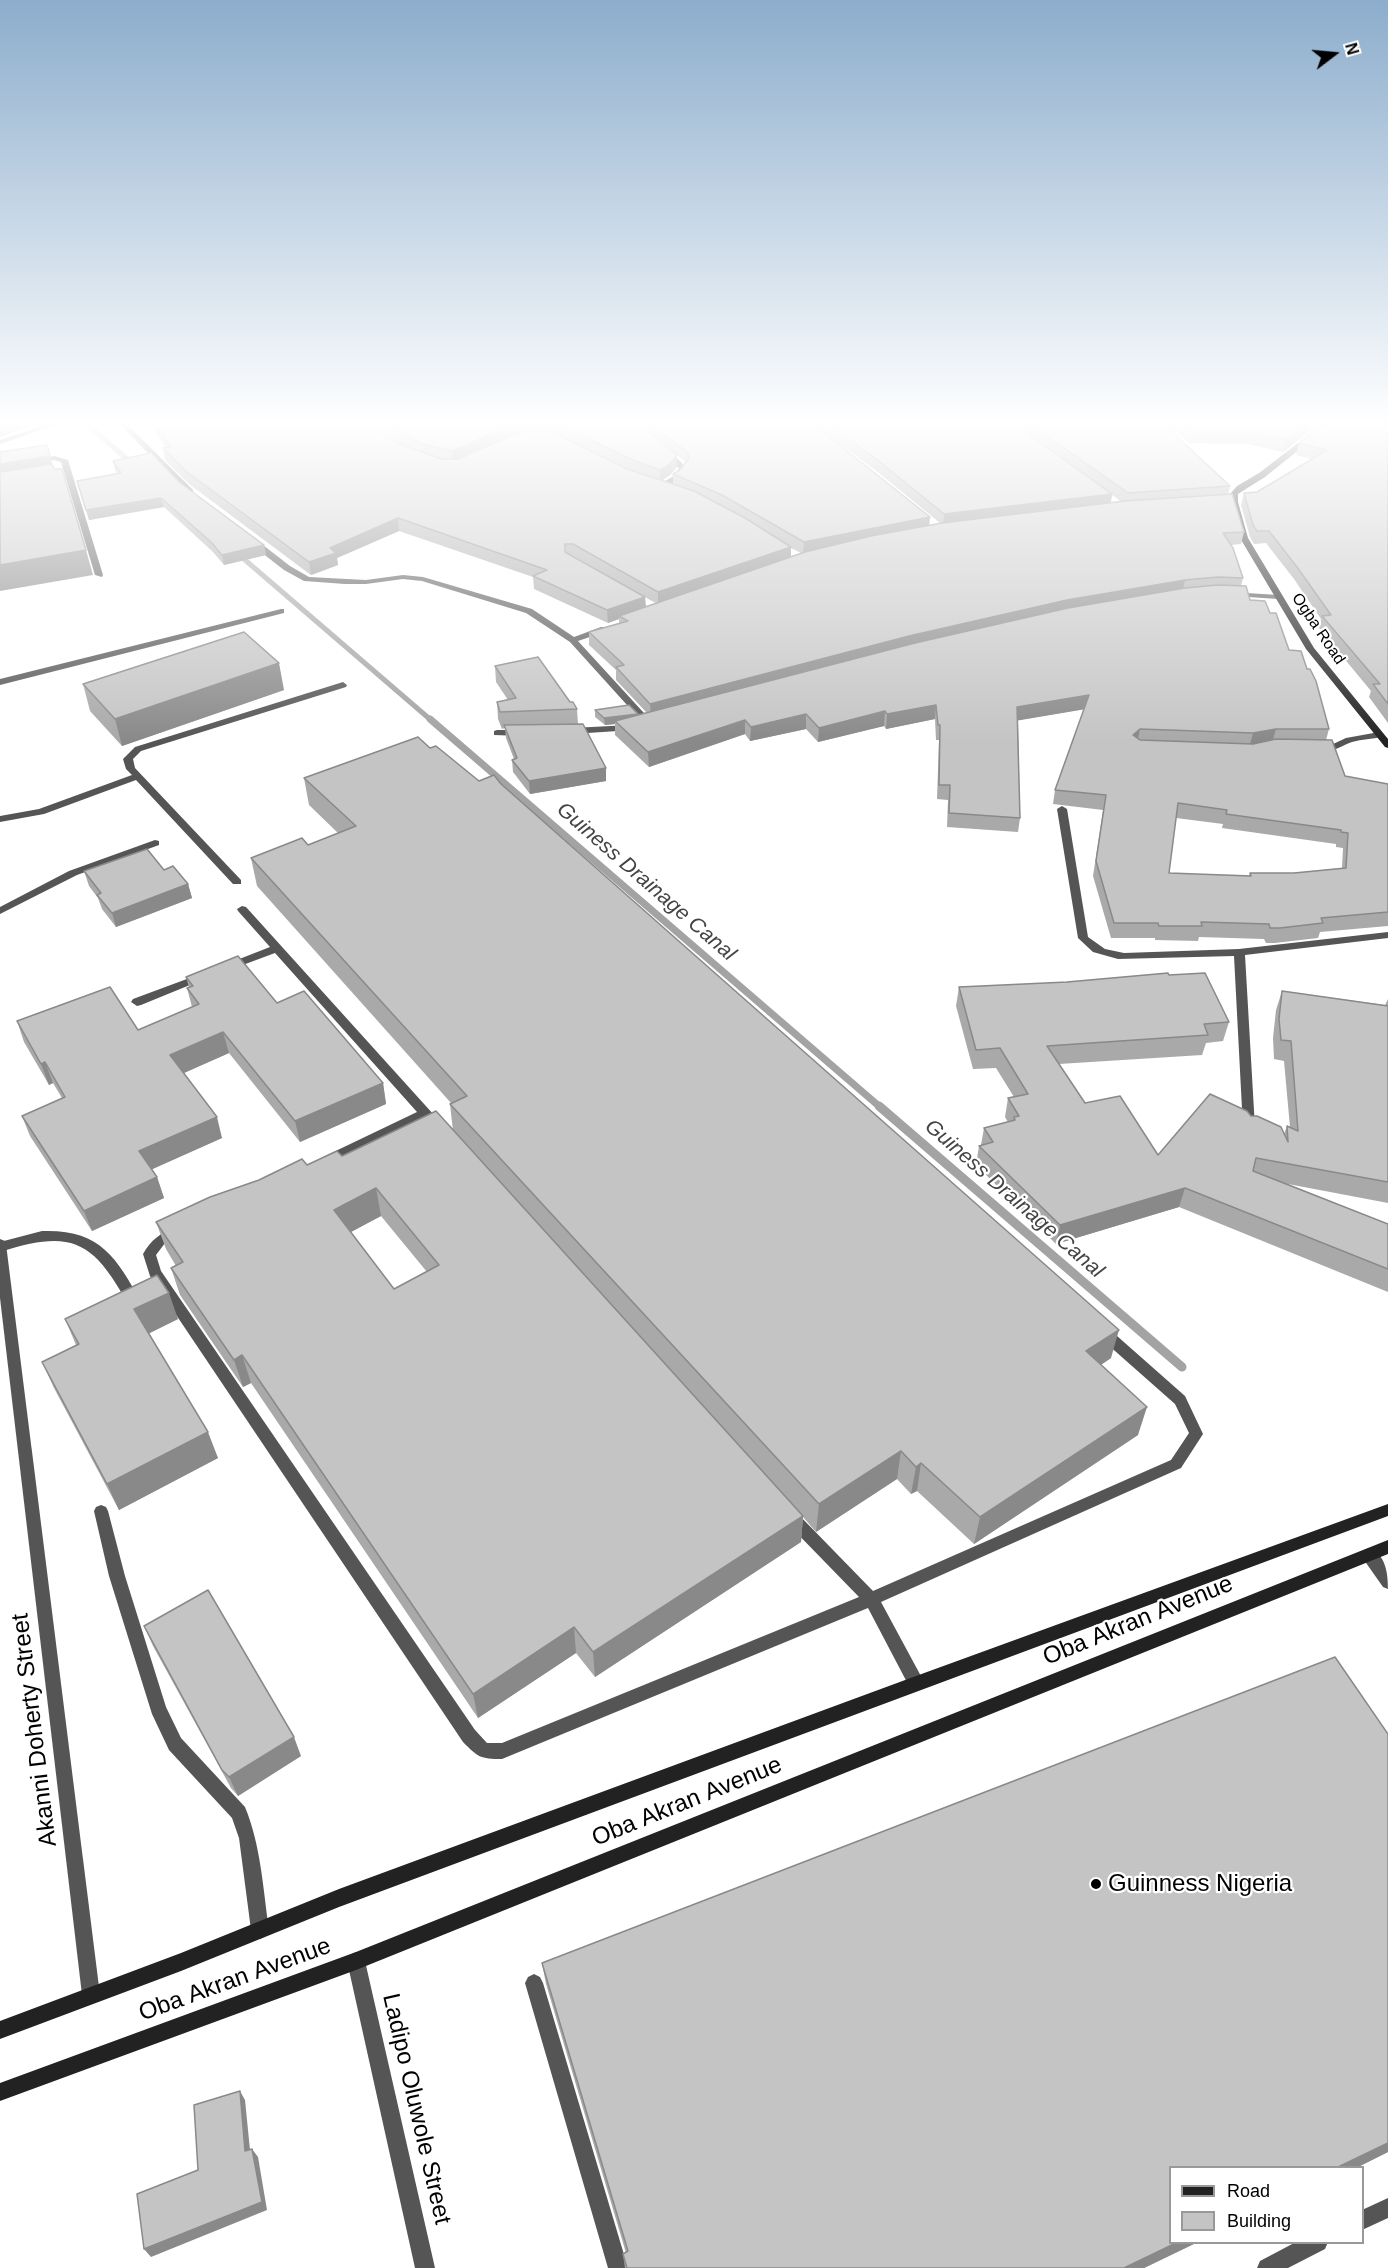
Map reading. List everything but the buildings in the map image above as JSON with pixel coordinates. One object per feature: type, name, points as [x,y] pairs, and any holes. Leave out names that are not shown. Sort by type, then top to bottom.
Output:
[{"type":"main road","name":"Ogba Road","points":[[1242,530],[1244,538],[1310,649],[1388,746]]},
{"type":"main road","name":"Oba Akran Avenue","points":[[0,2030],[351,1894],[1388,1510]]},
{"type":"main road","name":"Oba Akran Avenue","points":[[0,2092],[356,1961],[1388,1547]]},
{"type":"street","points":[[86,530],[99,575]]},
{"type":"street","points":[[241,532],[287,568],[307,579],[366,582],[403,577],[423,579],[529,612],[573,640],[649,724]]},
{"type":"street","points":[[1226,594],[1278,597]]},
{"type":"street","points":[[0,682],[281,611]]},
{"type":"street","points":[[573,640],[615,625]]},
{"type":"street","points":[[237,882],[131,769],[128,759],[138,749],[344,685]]},
{"type":"street","points":[[565,731],[622,729],[660,721]]},
{"type":"street","points":[[497,734],[531,732]]},
{"type":"street","points":[[1307,748],[1327,749],[1349,740],[1379,735]]},
{"type":"street","points":[[0,819],[41,812],[140,776]]},
{"type":"street","points":[[1062,809],[1083,938],[1093,949],[1108,955],[1239,952],[1388,935]]},
{"type":"street","points":[[0,911],[72,873],[155,843]]},
{"type":"street","points":[[242,909],[441,1130]]},
{"type":"street","points":[[137,1002],[277,948]]},
{"type":"street","points":[[1239,952],[1249,1130]]},
{"type":"street","points":[[309,1169],[426,1113]]},
{"type":"street","points":[[192,1225],[160,1240],[149,1254],[155,1272],[469,1736],[484,1751],[502,1751],[871,1599],[1176,1464],[1196,1434],[1180,1400],[1090,1321]]},
{"type":"street","points":[[0,1246],[41,1236],[69,1236],[97,1248],[120,1276],[136,1306]]},
{"type":"street","name":"Akanni Doherty Street","points":[[0,1246],[91,1995]]},
{"type":"street","points":[[784,1510],[871,1599],[916,1683]]},
{"type":"street","points":[[101,1511],[158,1709],[175,1744],[239,1813],[248,1838],[260,1930]]},
{"type":"street","points":[[1369,1554],[1388,1582]]},
{"type":"street","name":"Ladipo Oluwole Street","points":[[356,1961],[426,2268]]},
{"type":"street","points":[[534,1983],[618,2268]]},
{"type":"street","points":[[1364,2219],[1388,2208]]},
{"type":"street","points":[[1267,2268],[1314,2244]]},
{"type":"waterway","name":"Guiness Drainage Canal","points":[[237,553],[432,721]]},
{"type":"waterway","name":"Guiness Drainage Canal","points":[[430,719],[880,1107]]},
{"type":"waterway","name":"Guiness Drainage Canal","points":[[879,1106],[1182,1367]]},
{"type":"place","name":"Guinness Nigeria","points":[[1096,1884]]}]
